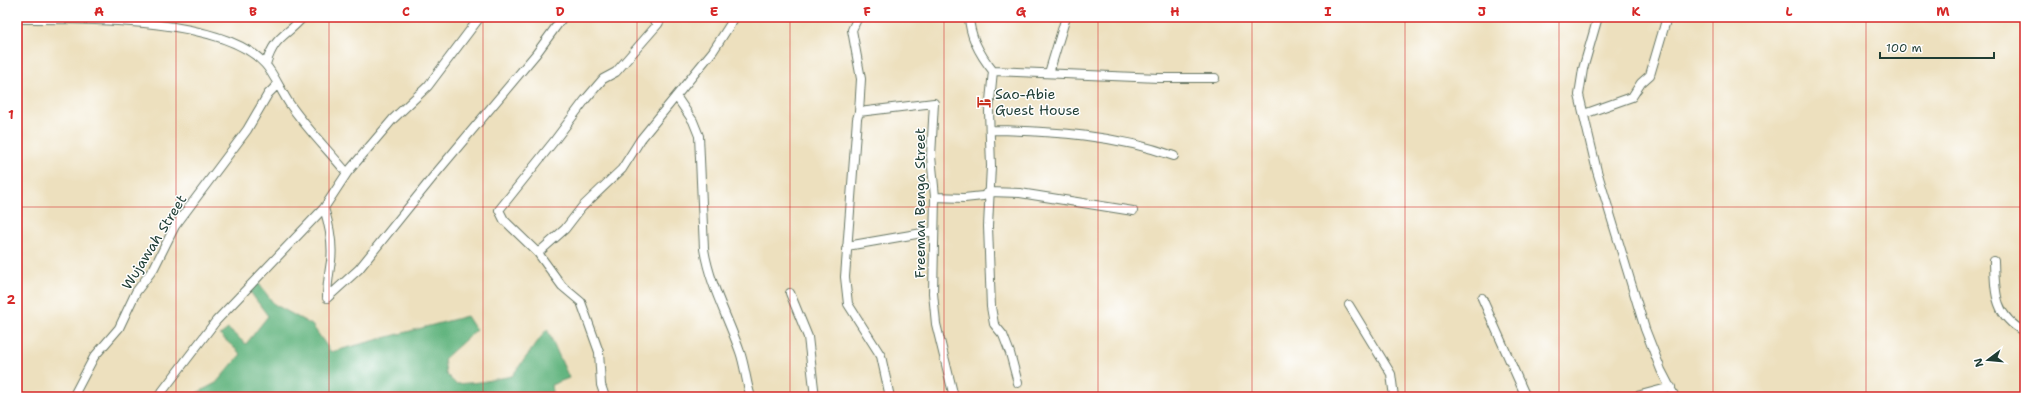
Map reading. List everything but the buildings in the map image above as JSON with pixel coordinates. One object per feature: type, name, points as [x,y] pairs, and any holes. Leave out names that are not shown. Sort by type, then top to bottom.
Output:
[{"type":"street","points":[[266,64],[271,50],[281,36],[303,17]]},
{"type":"street","points":[[158,397],[216,321],[324,208],[348,173],[393,119],[428,86],[480,17]]},
{"type":"street","points":[[324,208],[329,224],[331,260],[327,278],[327,298],[359,268],[536,54],[563,17]]},
{"type":"street","points":[[605,397],[601,385],[599,352],[581,302],[562,286],[538,253],[504,220],[498,210],[555,140],[585,100],[603,79],[616,72],[660,20],[651,17]]},
{"type":"street","points":[[538,253],[565,229],[582,207],[622,170],[641,139],[713,51],[735,17]]},
{"type":"street","points":[[858,17],[852,30],[861,79],[845,277],[848,304],[881,356],[890,397]]},
{"type":"street","points":[[969,17],[974,40],[983,58],[993,71],[989,111],[988,226],[991,307],[994,324],[1002,335],[1010,353],[1018,383]]},
{"type":"street","points":[[1049,73],[1066,17]]},
{"type":"street","points":[[1598,17],[1583,69],[1579,95],[1597,171],[1645,329],[1661,370],[1675,397]]},
{"type":"street","points":[[1584,114],[1632,97],[1641,83],[1650,75],[1667,17]]},
{"type":"street","points":[[17,19],[99,20],[193,30],[227,40],[247,49],[266,64],[277,85],[290,104],[348,173]]},
{"type":"street","points":[[993,71],[1159,78],[1215,78]]},
{"type":"street","name":"Wujawah Street","points":[[72,397],[94,357],[119,328],[136,292],[154,268],[175,226],[247,130],[268,94],[277,85]]},
{"type":"street","points":[[676,96],[693,121],[699,136],[704,249],[706,263],[712,284],[740,353],[751,397]]},
{"type":"street","name":"Freeman Benga Street","points":[[859,112],[934,103],[931,156],[935,197],[933,293],[936,324],[954,397]]},
{"type":"street","points":[[990,130],[1036,131],[1077,135],[1136,145],[1174,156]]},
{"type":"street","points":[[935,197],[964,198],[983,196],[989,192],[1034,194],[1133,210]]},
{"type":"street","points":[[847,246],[934,231]]},
{"type":"street","points":[[1994,261],[1997,299],[2003,314],[2015,327],[2025,332]]},
{"type":"street","points":[[790,293],[796,313],[808,337],[815,397]]},
{"type":"street","points":[[1482,298],[1526,397]]},
{"type":"street","points":[[1349,305],[1391,374],[1394,397]]},
{"type":"street","points":[[1633,397],[1671,387]]},
{"type":"green space","points":[[256,280],[274,304],[312,325],[331,352],[467,316],[476,330],[444,359],[446,374],[456,384],[481,382],[512,376],[547,329],[569,378],[551,385],[553,397],[189,397],[216,383],[241,354],[220,335],[228,329],[246,344],[268,316],[248,289]]},
{"type":"place","name":"Sao-Abie Guest House","points":[[984,102]]}]
